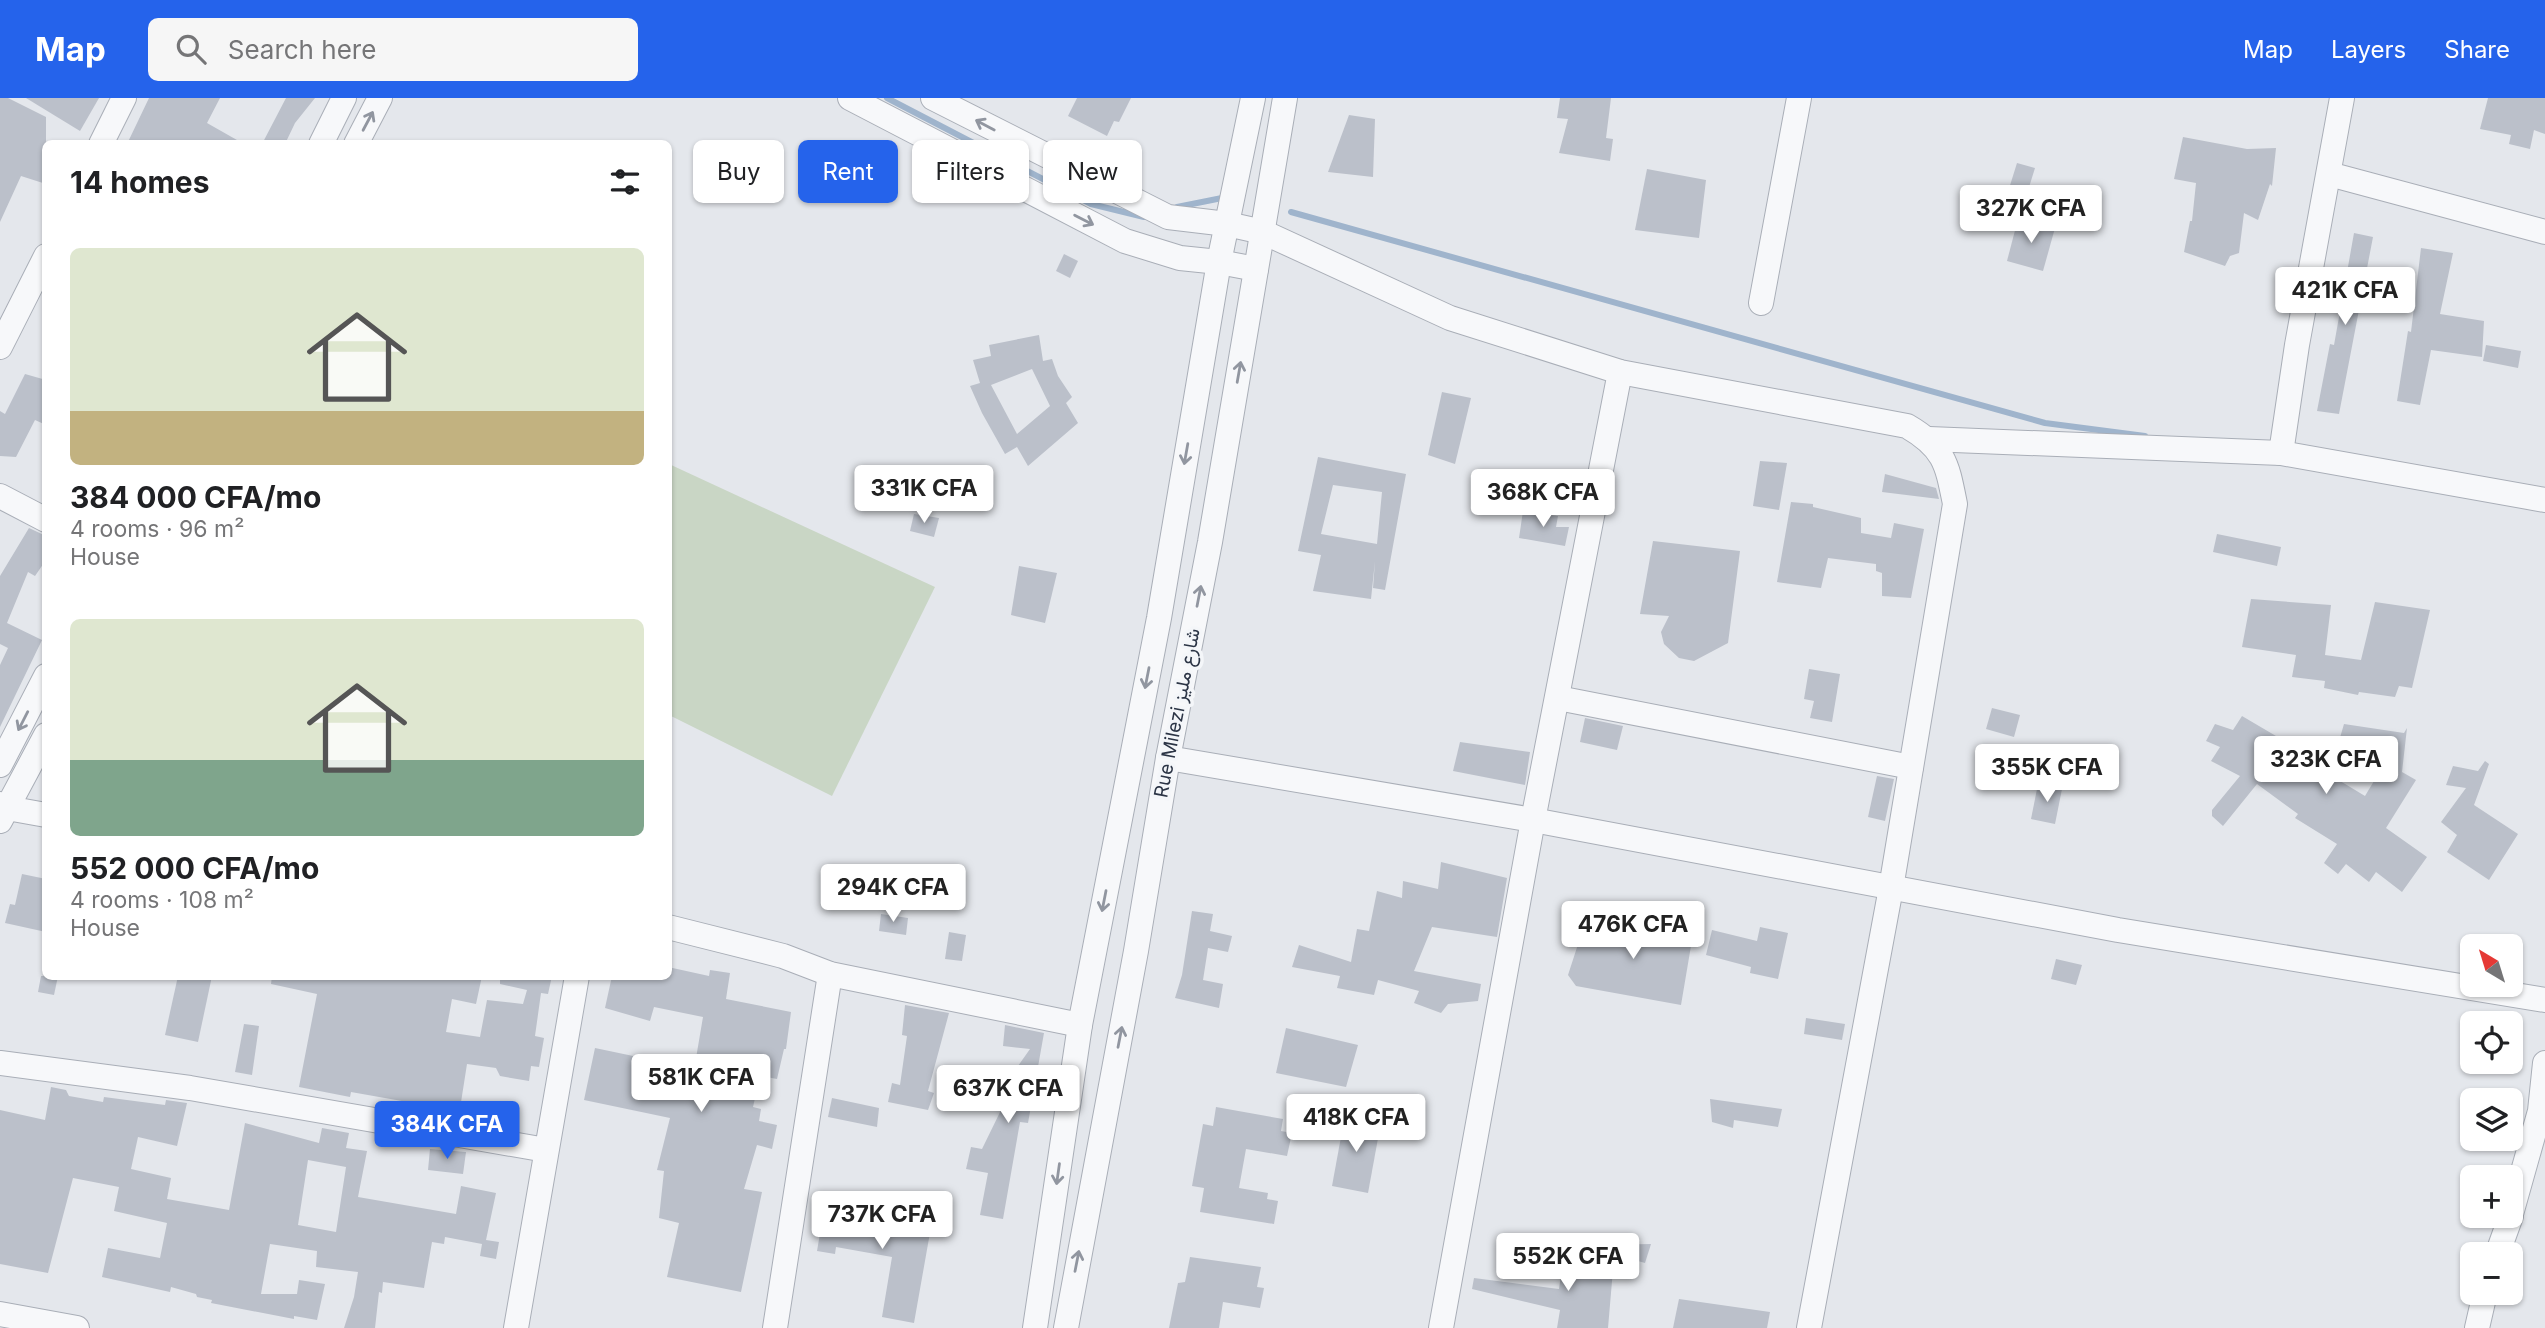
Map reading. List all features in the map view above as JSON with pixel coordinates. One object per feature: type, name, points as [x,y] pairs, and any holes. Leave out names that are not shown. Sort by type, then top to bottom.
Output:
[{"type":"street","points":[[103,140],[124,98]]},
{"type":"street","points":[[323,140],[344,98]]},
{"type":"street","points":[[358,140],[380,98]]},
{"type":"street","points":[[850,98],[1125,241],[1180,258],[1256,269]]},
{"type":"street","points":[[933,98],[1168,217],[1227,224],[1263,232],[1450,318],[1620,372],[1907,426],[1929,439],[1947,466],[1955,504],[1891,888],[1809,1328]]},
{"type":"street","name":"Rue Milezi شارع مليز","points":[[1035,1328],[1080,1025],[1158,618],[1219,262],[1253,98]]},
{"type":"street","name":"Rue Milezi شارع مليز","points":[[1066,1328],[1136,951],[1168,758],[1210,542],[1285,98]]},
{"type":"street","points":[[1761,303],[1800,98]]},
{"type":"street","points":[[2281,453],[2297,345],[2342,98]]},
{"type":"street","points":[[2329,174],[2545,232]]},
{"type":"street","points":[[0,347],[42,264]]},
{"type":"street","points":[[1441,1328],[1533,820],[1620,372]]},
{"type":"street","points":[[1929,439],[2281,453],[2545,500]]},
{"type":"street","points":[[0,496],[42,518]]},
{"type":"street","points":[[30,765],[2,757],[42,683]]},
{"type":"street","points":[[1558,698],[1911,767]]},
{"type":"street","points":[[42,742],[2,811],[42,815]]},
{"type":"street","points":[[1168,758],[1533,820],[2118,930],[2545,1000]]},
{"type":"street","points":[[672,929],[783,956],[830,974],[1080,1025]]},
{"type":"street","points":[[775,1328],[830,974]]},
{"type":"street","points":[[516,1328],[576,980]]},
{"type":"street","points":[[0,1063],[190,1088],[546,1150]]},
{"type":"street","points":[[2523,1172],[2540,1111],[2545,1063]]},
{"type":"street","points":[[2477,1328],[2482,1305]]},
{"type":"street","points":[[0,1314],[76,1328]]},
{"type":"green space","points":[[672,465],[935,587],[832,796],[672,716]]},
{"type":"building","points":[[0,98],[8,98],[46,117],[46,140],[42,140],[42,183],[21,176],[0,222]]},
{"type":"building","points":[[26,98],[99,98],[80,131]]},
{"type":"building","points":[[149,98],[220,98],[207,123],[237,140],[129,140]]},
{"type":"building","points":[[286,98],[315,98],[295,123],[287,140],[264,140]]},
{"type":"building","points":[[1077,98],[1131,98],[1119,122],[1114,121],[1107,136],[1068,116]]},
{"type":"building","points":[[1560,98],[1611,98],[1606,138],[1613,139],[1610,161],[1559,153],[1568,119],[1557,118]]},
{"type":"building","points":[[2488,98],[2545,98],[2545,134],[2534,130],[2530,149],[2509,144],[2511,135],[2480,129]]},
{"type":"building","points":[[1349,115],[1375,119],[1373,177],[1328,172]]},
{"type":"building","points":[[2183,137],[2247,149],[2276,148],[2272,186],[2270,184],[2258,220],[2244,213],[2239,253],[2230,256],[2225,266],[2184,252],[2192,221],[2196,183],[2174,179]]},
{"type":"building","points":[[2017,163],[2035,168],[2025,200],[2007,195]]},
{"type":"building","points":[[1647,169],[1706,180],[1699,238],[1635,230]]},
{"type":"building","points":[[2018,219],[2055,228],[2043,271],[2007,261]]},
{"type":"building","points":[[2354,233],[2373,237],[2339,414],[2317,411],[2330,344],[2334,345]]},
{"type":"building","points":[[2421,248],[2453,253],[2440,314],[2484,321],[2482,357],[2431,350],[2420,405],[2397,401],[2408,331],[2411,332]]},
{"type":"building","points":[[1064,254],[1078,261],[1070,278],[1056,271]]},
{"type":"building","points":[[1039,335],[1043,361],[1052,359],[1058,376],[1072,397],[1066,403],[1078,423],[1028,466],[1017,447],[1005,454],[970,386],[980,383],[973,360],[991,356],[989,345]],"holes":[[[1032,369],[1050,406],[1017,434],[991,385]]]},
{"type":"building","points":[[2486,345],[2521,351],[2518,368],[2483,361]]},
{"type":"building","points":[[25,374],[42,379],[42,423],[35,420],[16,457],[0,456],[0,411],[5,414]]},
{"type":"building","points":[[1442,392],[1471,398],[1455,464],[1428,455]]},
{"type":"building","points":[[1318,457],[1406,474],[1385,590],[1373,588],[1375,561],[1371,599],[1313,591],[1321,555],[1298,551]],"holes":[[[1333,485],[1382,492],[1377,544],[1321,534]]]},
{"type":"building","points":[[1760,461],[1787,463],[1779,510],[1753,506]]},
{"type":"building","points":[[1885,474],[1936,488],[1939,499],[1882,492]]},
{"type":"building","points":[[1791,502],[1813,504],[1813,507],[1861,518],[1861,533],[1891,538],[1894,523],[1924,529],[1911,598],[1882,596],[1882,573],[1876,571],[1876,564],[1828,558],[1821,588],[1777,582]]},
{"type":"building","points":[[1523,511],[1558,516],[1556,527],[1569,527],[1565,546],[1519,538]]},
{"type":"building","points":[[914,514],[939,518],[934,537],[910,531]]},
{"type":"building","points":[[29,528],[42,534],[42,566],[35,576],[28,572],[7,623],[42,640],[0,727],[0,665],[8,648],[0,644],[0,576]]},
{"type":"building","points":[[2217,534],[2281,547],[2277,566],[2213,552]]},
{"type":"building","points":[[1653,541],[1740,551],[1728,643],[1694,661],[1679,658],[1664,644],[1661,632],[1669,616],[1640,614]]},
{"type":"building","points":[[1019,566],[1057,573],[1045,623],[1011,615]]},
{"type":"building","points":[[2251,599],[2331,605],[2325,655],[2361,660],[2375,602],[2430,610],[2412,688],[2399,686],[2395,697],[2359,692],[2358,695],[2324,688],[2325,681],[2292,677],[2296,655],[2242,647]]},
{"type":"building","points":[[1809,669],[1840,674],[1832,722],[1810,718],[1814,701],[1804,699]]},
{"type":"building","points":[[1992,708],[2020,715],[2014,737],[1986,729]]},
{"type":"building","points":[[2242,716],[2276,736],[2307,758],[2307,761],[2365,796],[2392,751],[2339,741],[2344,724],[2404,733],[2407,728],[2402,772],[2416,780],[2386,828],[2427,857],[2402,892],[2376,872],[2369,882],[2346,864],[2338,874],[2324,863],[2337,844],[2295,818],[2298,814],[2257,784],[2223,826],[2212,816],[2212,810],[2240,776],[2211,761],[2220,747],[2206,741],[2215,724],[2233,730]]},
{"type":"building","points":[[1585,718],[1623,726],[1617,750],[1580,742]]},
{"type":"building","points":[[1460,742],[1530,752],[1525,785],[1453,771]]},
{"type":"building","points":[[2485,761],[2489,764],[2474,805],[2518,834],[2489,880],[2447,852],[2457,835],[2441,822],[2466,788],[2446,785],[2453,766],[2478,771]]},
{"type":"building","points":[[1877,776],[1894,779],[1885,821],[1868,817]]},
{"type":"building","points":[[2038,784],[2062,789],[2055,824],[2031,819]]},
{"type":"building","points":[[1441,862],[1507,878],[1497,937],[1432,927],[1414,971],[1481,984],[1478,1001],[1448,1004],[1441,1013],[1414,1003],[1419,991],[1378,980],[1374,995],[1337,988],[1340,976],[1292,967],[1299,945],[1351,962],[1357,929],[1369,931],[1377,891],[1402,898],[1403,881],[1438,889]]},
{"type":"building","points":[[22,874],[42,878],[42,931],[5,923],[10,904],[15,905]]},
{"type":"building","points":[[1192,911],[1213,914],[1210,931],[1232,936],[1228,952],[1208,948],[1203,980],[1223,984],[1219,1008],[1175,998],[1182,975]]},
{"type":"building","points":[[1640,911],[1658,916],[1658,930],[1692,940],[1681,1005],[1576,986],[1568,975],[1581,935],[1590,925],[1637,925]]},
{"type":"building","points":[[881,914],[908,918],[906,935],[879,931]]},
{"type":"building","points":[[1760,927],[1788,933],[1778,979],[1750,973],[1751,967],[1706,955],[1712,930],[1757,941]]},
{"type":"building","points":[[949,932],[966,935],[962,961],[945,959]]},
{"type":"building","points":[[2056,959],[2082,965],[2076,985],[2051,979]]},
{"type":"building","points":[[672,968],[709,976],[710,970],[730,973],[726,999],[791,1012],[786,1049],[777,1079],[760,1076],[753,1107],[761,1109],[759,1121],[777,1125],[772,1149],[757,1145],[744,1189],[762,1192],[741,1292],[667,1277],[679,1223],[659,1218],[664,1171],[657,1170],[670,1118],[584,1100],[595,1048],[676,1065],[677,1060],[695,1064],[703,1017],[654,1007],[650,1021],[605,1008],[611,980],[672,980]]},
{"type":"building","points":[[41,976],[42,980],[57,980],[54,995],[38,992]]},
{"type":"building","points":[[177,980],[211,980],[198,1042],[165,1035]]},
{"type":"building","points":[[272,980],[481,980],[476,1004],[452,999],[446,1032],[480,1037],[487,1000],[523,1004],[527,990],[500,984],[500,980],[551,980],[548,994],[541,993],[535,1036],[544,1038],[539,1067],[531,1066],[529,1081],[500,1076],[496,1068],[467,1064],[459,1115],[430,1110],[430,1106],[351,1092],[350,1097],[299,1087],[317,994],[271,984]]},
{"type":"building","points":[[905,1005],[949,1013],[928,1091],[934,1093],[928,1110],[888,1102],[892,1083],[900,1085],[907,1036],[902,1035]]},
{"type":"building","points":[[1806,1018],[1845,1024],[1842,1040],[1804,1034]]},
{"type":"building","points":[[244,1024],[259,1026],[252,1075],[235,1072]]},
{"type":"building","points":[[1005,1025],[1044,1033],[1028,1123],[1020,1122],[1003,1219],[980,1215],[988,1173],[966,1169],[971,1147],[982,1149],[1022,1067],[1018,1066],[1030,1049],[1003,1046]]},
{"type":"building","points":[[1286,1028],[1358,1045],[1346,1087],[1276,1073]]},
{"type":"building","points":[[51,1087],[66,1090],[69,1096],[103,1102],[104,1097],[165,1105],[166,1100],[187,1103],[177,1146],[138,1137],[131,1169],[171,1178],[167,1199],[229,1210],[245,1123],[319,1143],[322,1128],[349,1133],[346,1148],[367,1151],[358,1197],[456,1214],[461,1186],[496,1193],[486,1240],[499,1242],[496,1259],[480,1256],[482,1244],[445,1237],[444,1244],[432,1242],[424,1288],[383,1282],[382,1293],[379,1292],[375,1328],[344,1328],[354,1297],[358,1272],[316,1267],[317,1251],[270,1244],[261,1294],[297,1294],[299,1280],[325,1284],[317,1320],[294,1316],[294,1319],[211,1303],[212,1300],[171,1287],[170,1292],[102,1277],[108,1248],[160,1258],[167,1223],[114,1211],[119,1187],[73,1178],[48,1273],[0,1264],[0,1110],[45,1120]],"holes":[[[308,1160],[346,1167],[336,1232],[298,1225]]]},
{"type":"building","points":[[832,1098],[879,1108],[877,1127],[828,1117]]},
{"type":"building","points":[[1710,1099],[1782,1109],[1778,1127],[1734,1120],[1733,1128],[1712,1122]]},
{"type":"building","points":[[1216,1107],[1283,1119],[1281,1131],[1292,1133],[1287,1156],[1246,1149],[1239,1188],[1268,1193],[1267,1199],[1278,1201],[1274,1224],[1200,1212],[1204,1188],[1192,1186],[1203,1124],[1213,1126]]},
{"type":"building","points":[[1345,1115],[1381,1122],[1368,1193],[1332,1186]]},
{"type":"building","points":[[430,1149],[466,1152],[463,1174],[428,1170]]},
{"type":"building","points":[[825,1204],[903,1215],[903,1222],[931,1227],[914,1323],[882,1317],[892,1257],[836,1247],[835,1254],[817,1251]]},
{"type":"building","points":[[1651,1244],[1645,1263],[1596,1249],[1596,1245]]},
{"type":"building","points":[[1586,1251],[1614,1258],[1608,1328],[1557,1328],[1560,1310],[1472,1289],[1474,1278],[1559,1289],[1563,1261],[1584,1264]]},
{"type":"building","points":[[1190,1257],[1261,1267],[1257,1287],[1264,1288],[1260,1308],[1223,1302],[1219,1328],[1169,1328],[1178,1283],[1185,1282]]},
{"type":"building","points":[[1679,1299],[1770,1312],[1767,1328],[1673,1328]]},
{"type":"waterway","points":[[887,98],[1091,204],[1144,217]]},
{"type":"waterway","points":[[1177,207],[1222,198]]},
{"type":"waterway","points":[[1291,212],[2045,423],[2145,436]]}]
